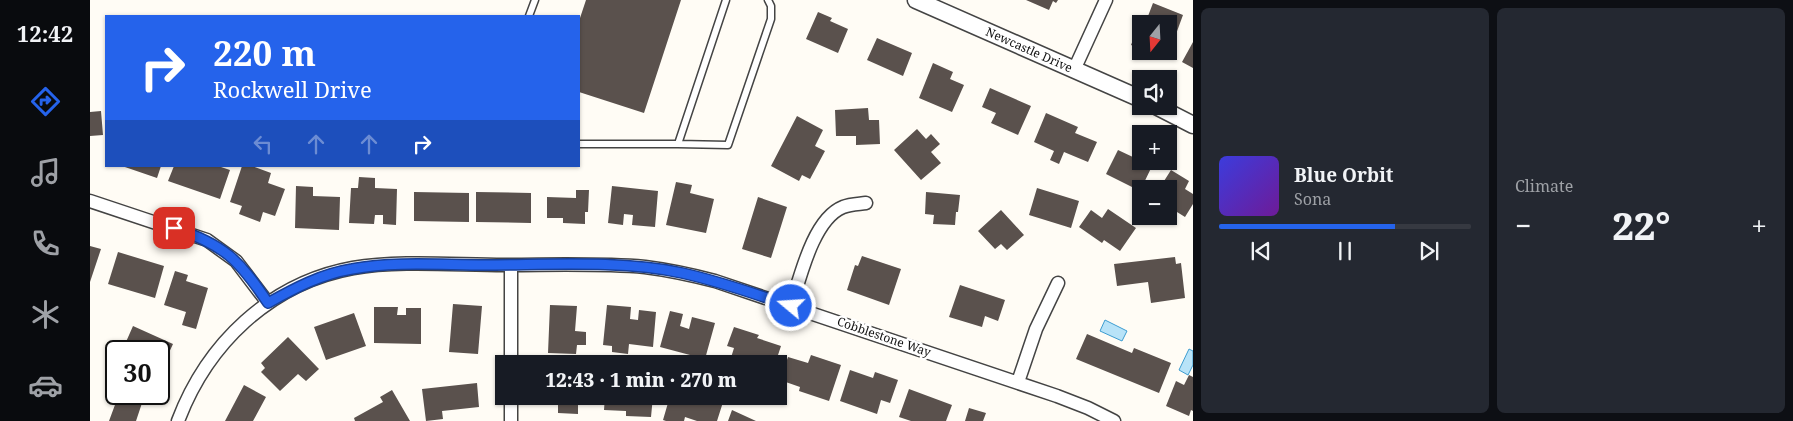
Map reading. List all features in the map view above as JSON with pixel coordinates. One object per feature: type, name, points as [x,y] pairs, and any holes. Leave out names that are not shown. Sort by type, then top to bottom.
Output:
[{"type":"street","name":"Newcastle Drive","points":[[916,0],[1132,95]]},
{"type":"street","points":[[1074,70],[1106,0]]},
{"type":"street","points":[[1174,115],[1193,125]]},
{"type":"street","points":[[90,201],[207,240],[236,261],[268,303]]},
{"type":"street","points":[[791,306],[812,243],[823,222],[842,207],[866,203]]},
{"type":"street","name":"Cobblestone Way","points":[[178,421],[195,384],[220,346],[251,316],[268,303],[322,276],[353,268],[385,265],[610,265],[672,271],[715,281],[1018,382],[1088,408],[1114,421]]},
{"type":"street","points":[[511,265],[511,355]]},
{"type":"street","points":[[1018,382],[1036,329],[1058,284]]},
{"type":"street","points":[[511,405],[511,421]]},
{"type":"lane","points":[[529,15],[534,0]]},
{"type":"lane","points":[[678,144],[726,0]]},
{"type":"lane","points":[[580,144],[728,145],[771,19],[771,6],[768,0]]},
{"type":"water","points":[[1105,320],[1127,331],[1122,341],[1100,331]]},
{"type":"water","points":[[1189,349],[1193,351],[1193,365],[1188,375],[1179,370]]},
{"type":"building","points":[[586,0],[681,0],[644,113],[580,92],[580,18]]},
{"type":"building","points":[[1026,0],[1058,0],[1056,3],[1053,1],[1049,10]]},
{"type":"building","points":[[1153,3],[1183,15],[1178,29],[1178,15],[1148,15]]},
{"type":"building","points":[[818,12],[832,18],[830,21],[848,29],[838,53],[806,39]]},
{"type":"building","points":[[877,38],[912,53],[903,76],[867,60]]},
{"type":"building","points":[[1193,42],[1193,68],[1182,62]]},
{"type":"building","points":[[933,63],[953,72],[950,79],[964,85],[952,112],[919,98]]},
{"type":"building","points":[[990,88],[1031,106],[1018,135],[991,123],[996,113],[982,107]]},
{"type":"building","points":[[868,108],[869,120],[879,120],[880,144],[856,145],[856,136],[836,136],[835,110]]},
{"type":"building","points":[[101,111],[103,135],[90,136],[90,112]]},
{"type":"building","points":[[1046,113],[1078,127],[1075,133],[1097,142],[1088,162],[1064,152],[1059,164],[1050,160],[1054,151],[1034,142]]},
{"type":"building","points":[[797,116],[823,130],[815,146],[825,151],[810,179],[802,175],[799,181],[771,166]]},
{"type":"building","points":[[917,129],[926,139],[931,134],[940,144],[931,152],[941,163],[921,180],[894,150]]},
{"type":"building","points":[[1118,150],[1132,157],[1132,170],[1150,170],[1145,180],[1132,180],[1132,187],[1106,174]]},
{"type":"building","points":[[125,167],[161,167],[157,178]]},
{"type":"building","points":[[174,167],[221,167],[230,170],[220,199],[168,181]]},
{"type":"building","points":[[242,167],[255,167],[271,173],[268,183],[285,189],[275,216],[263,212],[260,222],[239,214],[242,206],[230,202]]},
{"type":"building","points":[[1171,170],[1189,181],[1185,189],[1193,194],[1193,204],[1185,217],[1177,212],[1177,180],[1165,180]]},
{"type":"building","points":[[359,177],[375,178],[375,188],[397,189],[396,225],[383,224],[383,215],[375,215],[374,224],[349,223],[351,188],[358,188]]},
{"type":"building","points":[[676,182],[692,185],[690,193],[714,199],[706,233],[666,225]]},
{"type":"building","points":[[296,186],[313,187],[313,196],[340,197],[339,230],[295,228]]},
{"type":"building","points":[[612,186],[658,191],[655,227],[632,225],[633,215],[624,214],[623,225],[608,223]]},
{"type":"building","points":[[1037,188],[1079,201],[1071,228],[1029,215]]},
{"type":"building","points":[[576,190],[589,190],[588,212],[585,212],[585,224],[563,223],[563,218],[547,218],[547,197],[576,198]]},
{"type":"building","points":[[414,192],[469,193],[469,222],[414,221]]},
{"type":"building","points":[[476,192],[531,193],[531,223],[476,222]]},
{"type":"building","points":[[926,192],[960,195],[955,225],[933,224],[934,215],[925,214]]},
{"type":"building","points":[[758,197],[787,207],[771,258],[742,249]]},
{"type":"building","points":[[1108,209],[1136,228],[1120,251],[1104,240],[1102,243],[1079,227],[1091,210],[1102,218]]},
{"type":"building","points":[[1001,210],[1024,235],[1007,250],[1001,244],[995,249],[978,231]]},
{"type":"building","points":[[90,246],[101,249],[90,282]]},
{"type":"building","points":[[118,252],[164,266],[155,298],[108,284]]},
{"type":"building","points":[[862,256],[901,269],[889,305],[847,290],[855,265],[858,266]]},
{"type":"building","points":[[1175,257],[1176,264],[1181,263],[1185,298],[1151,303],[1148,282],[1117,286],[1114,264]]},
{"type":"building","points":[[175,271],[188,275],[186,281],[208,288],[196,329],[182,325],[186,312],[164,305]]},
{"type":"building","points":[[960,285],[1005,300],[998,321],[985,316],[982,327],[949,317]]},
{"type":"building","points":[[453,304],[482,306],[478,354],[449,352]]},
{"type":"building","points":[[550,305],[577,306],[575,331],[586,332],[586,345],[577,345],[576,354],[548,353]]},
{"type":"building","points":[[607,305],[631,307],[630,319],[638,320],[639,310],[656,312],[653,347],[629,344],[628,354],[612,352],[612,346],[603,345]]},
{"type":"building","points":[[374,307],[398,307],[397,315],[406,315],[406,308],[421,308],[421,344],[374,343]]},
{"type":"building","points":[[670,311],[683,314],[680,326],[689,329],[692,317],[715,323],[706,355],[690,355],[660,347]]},
{"type":"building","points":[[354,313],[366,346],[326,360],[314,327]]},
{"type":"building","points":[[133,326],[164,340],[127,340]]},
{"type":"building","points":[[734,327],[759,335],[757,338],[781,346],[778,355],[732,355],[734,348],[727,346]]},
{"type":"building","points":[[1087,334],[1132,353],[1134,348],[1171,363],[1159,393],[1076,359]]},
{"type":"building","points":[[288,337],[319,369],[306,381],[298,374],[280,391],[261,372],[265,368],[261,363]]},
{"type":"building","points":[[811,355],[841,365],[829,401],[799,391],[800,387],[787,382],[788,357],[808,363]]},
{"type":"building","points":[[850,370],[873,378],[875,372],[898,380],[890,403],[881,400],[877,414],[840,401]]},
{"type":"building","points":[[1189,375],[1193,377],[1193,411],[1191,410],[1189,416],[1166,406],[1176,381],[1184,385]]},
{"type":"building","points":[[477,383],[479,407],[442,411],[443,419],[426,421],[422,389]]},
{"type":"building","points":[[244,385],[266,397],[253,421],[225,421]]},
{"type":"building","points":[[909,389],[952,405],[946,421],[911,421],[899,417]]},
{"type":"building","points":[[392,390],[410,421],[355,421],[354,418],[383,402],[380,397]]},
{"type":"building","points":[[115,405],[141,405],[136,421],[109,421]]},
{"type":"building","points":[[558,405],[578,405],[578,414],[558,413]]},
{"type":"building","points":[[604,405],[652,405],[651,417],[626,416],[626,411],[604,410]]},
{"type":"building","points":[[667,405],[722,405],[717,421],[697,421],[685,417],[684,421],[663,420]]},
{"type":"building","points":[[969,408],[986,413],[983,421],[965,421]]},
{"type":"building","points":[[732,410],[756,421],[728,421]]},
{"type":"route","points":[[174,228],[207,240],[221,249],[236,261],[268,303],[322,276],[353,268],[385,265],[610,265],[680,273],[715,281],[791,306]]}]
